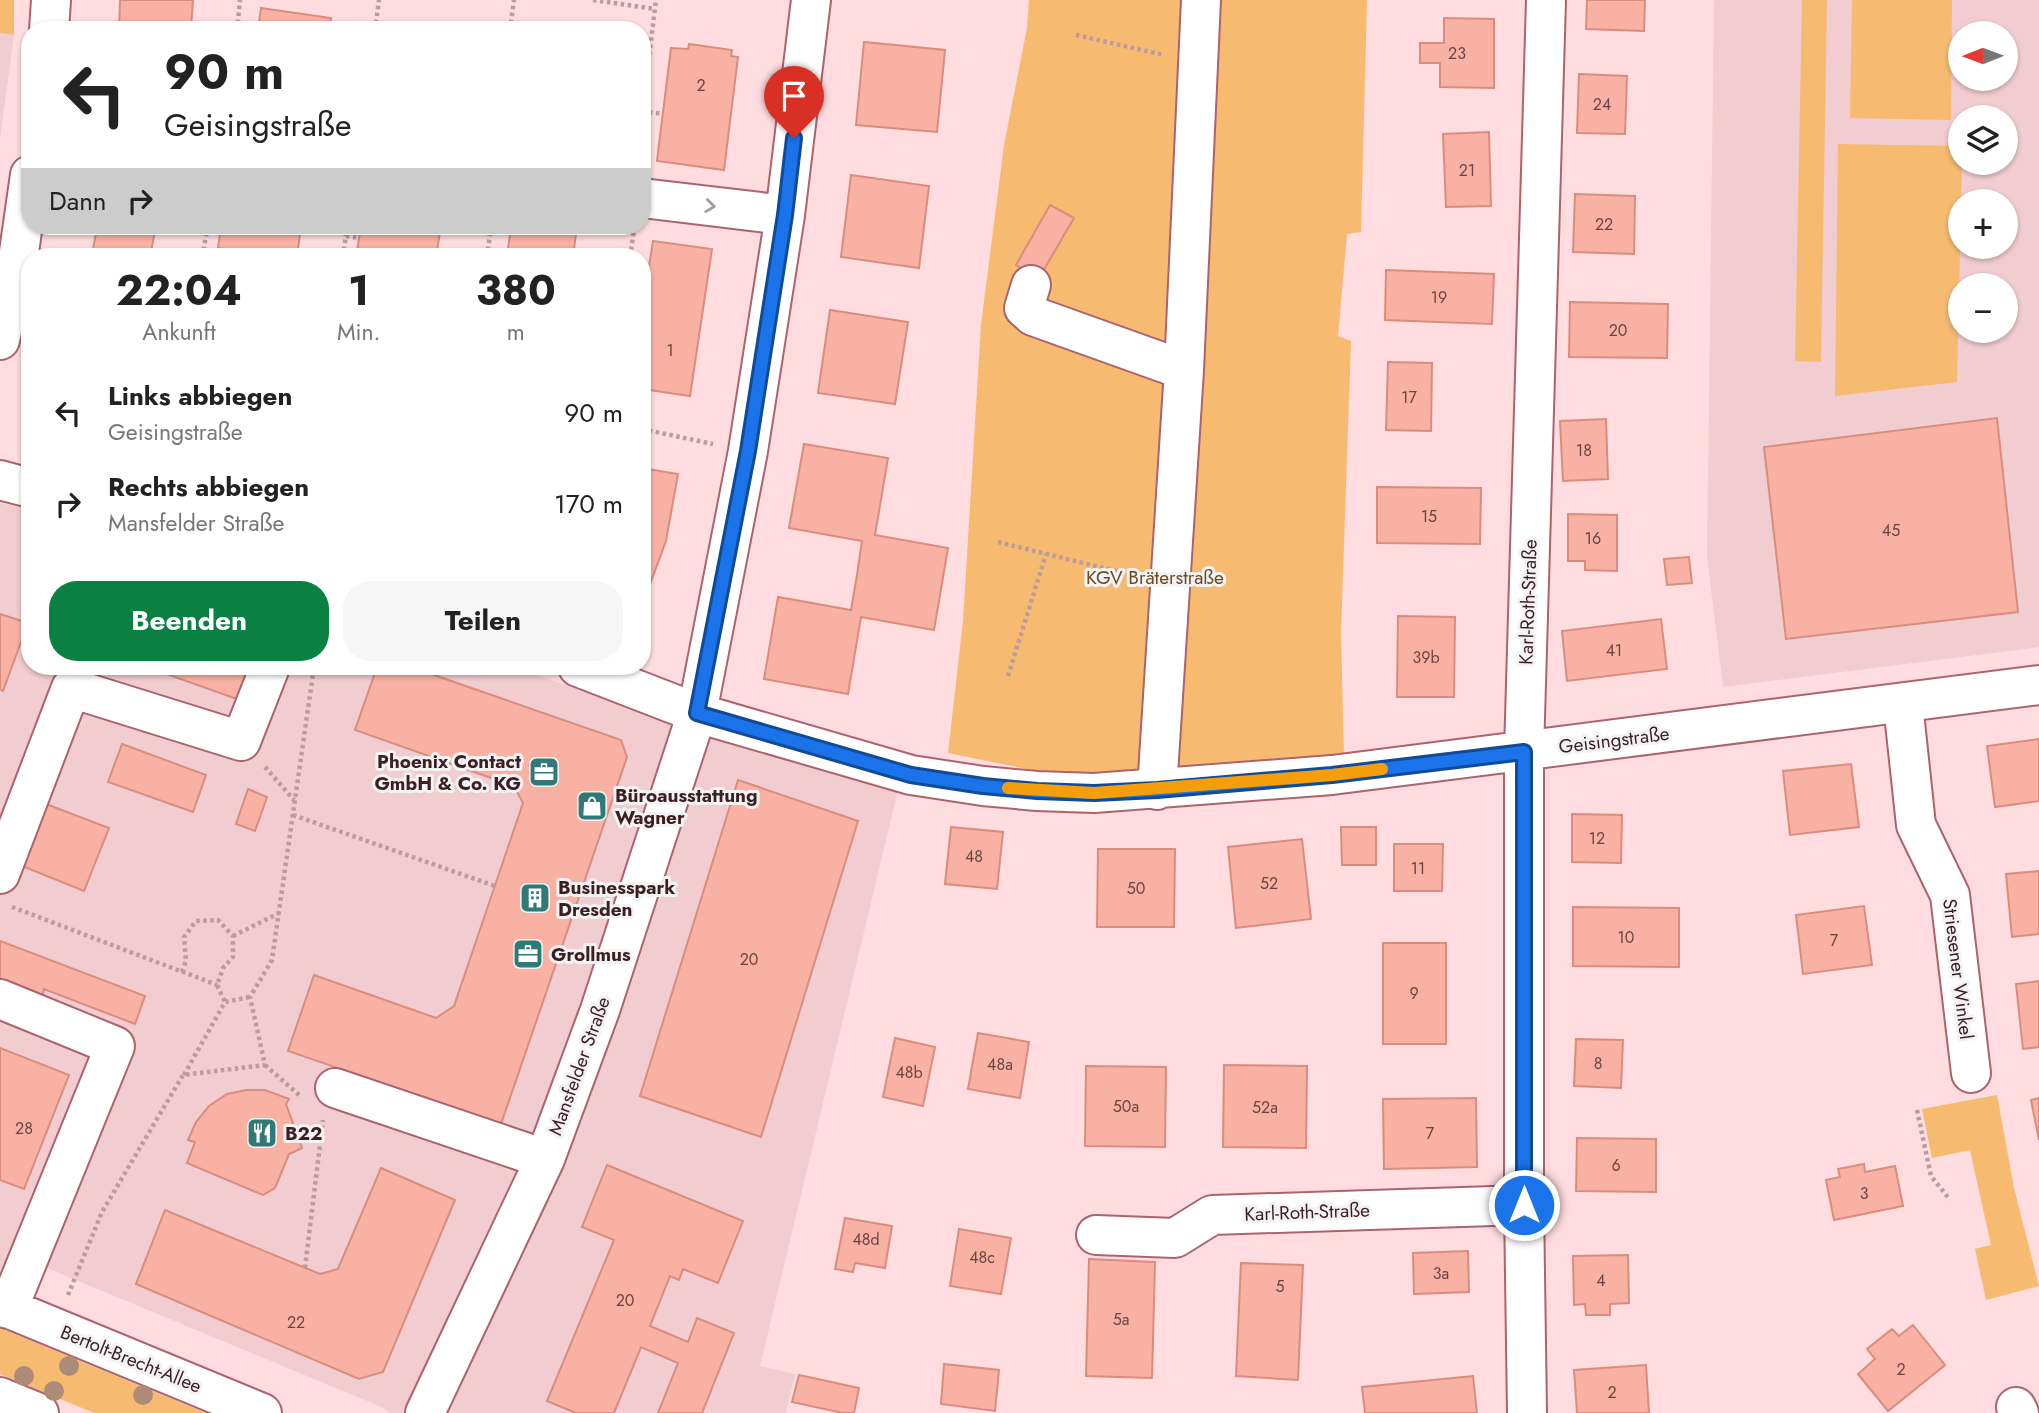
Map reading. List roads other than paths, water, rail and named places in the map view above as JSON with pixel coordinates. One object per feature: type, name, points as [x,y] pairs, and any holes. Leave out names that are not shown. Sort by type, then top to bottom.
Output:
[{"type":"street","points":[[50,21],[51,0]]},
{"type":"street","name":"Mansfelder Straße","points":[[425,1413],[545,1159],[600,1010],[697,713],[748,451],[785,215],[811,0]]},
{"type":"street","points":[[1157,790],[1184,370],[1201,0]]},
{"type":"street","name":"Karl-Roth-Straße","points":[[1527,1413],[1524,752],[1546,0]]},
{"type":"street","points":[[651,199],[785,215]]},
{"type":"street","points":[[0,340],[21,235]]},
{"type":"street","points":[[1031,285],[1024,308],[1033,316],[1184,370]]},
{"type":"street","points":[[0,480],[21,486]]},
{"type":"street","points":[[0,874],[71,688],[241,741],[267,675]]},
{"type":"street","name":"Geisingstraße","points":[[599,675],[697,713],[911,775],[983,786],[1094,793],[1332,775],[2039,685]]},
{"type":"street","name":"Striesener Winkel","points":[[1903,704],[1916,825],[1950,895],[1971,1073]]},
{"type":"street","points":[[0,999],[115,1046],[4,1307]]},
{"type":"street","points":[[321,1101],[545,1159]]},
{"type":"street","name":"Karl-Roth-Straße","points":[[1096,1235],[1175,1238],[1212,1215],[1524,1205]]},
{"type":"street","name":"Bertolt-Brecht-Allee","points":[[4,1307],[262,1413]]},
{"type":"street","points":[[0,1397],[39,1413]]},
{"type":"place","name":"Phoenix Contact GmbH & Co. KG","points":[[544,772]]},
{"type":"place","name":"Büroausstattung Wagner","points":[[592,806]]},
{"type":"place","name":"Businesspark Dresden","points":[[535,898]]},
{"type":"place","name":"Grollmus","points":[[528,954]]},
{"type":"place","name":"B22","points":[[262,1133]]},
{"type":"park label","name":"KGV Bräterstraße","points":[[1155,577]]}]
